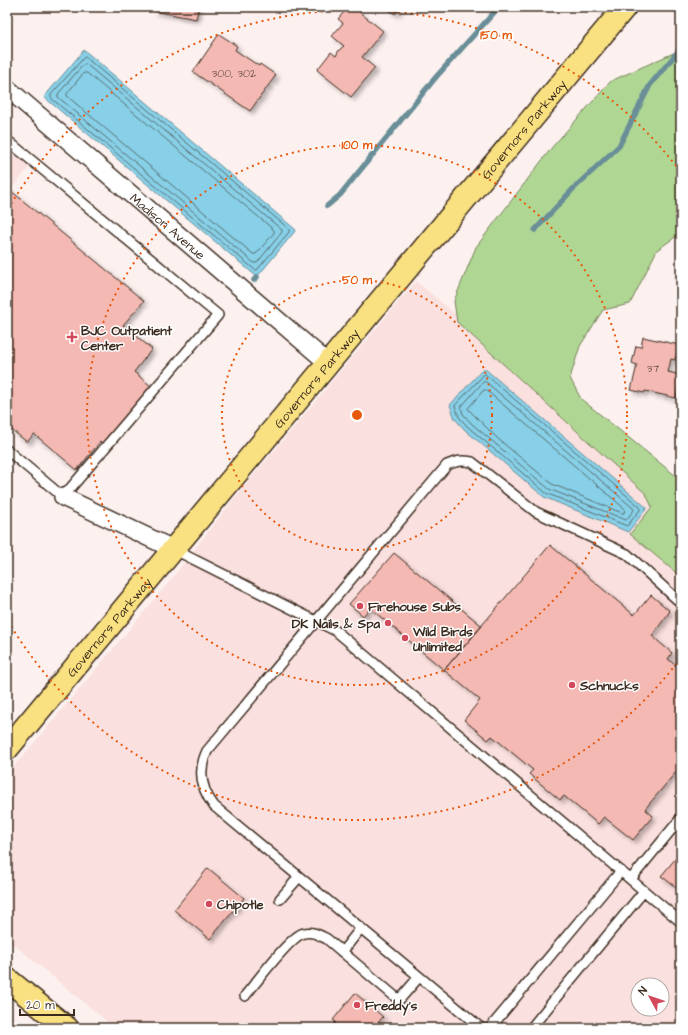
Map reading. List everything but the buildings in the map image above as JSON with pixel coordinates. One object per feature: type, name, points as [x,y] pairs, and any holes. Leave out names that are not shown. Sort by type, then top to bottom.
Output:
[{"type":"main road","name":"Governors Parkway","points":[[7,749],[625,7]]},
{"type":"main road","points":[[7,979],[67,1028]]},
{"type":"street","name":"Madison Avenue","points":[[7,88],[328,363]]},
{"type":"street","points":[[63,497],[173,550]]},
{"type":"lane","points":[[7,140],[218,315],[63,497],[7,450]]},
{"type":"lane","points":[[481,1028],[214,806],[203,788],[202,768],[207,751],[447,465],[463,460],[480,466],[536,512],[627,554],[681,603]]},
{"type":"lane","points":[[173,550],[336,631],[681,922]]},
{"type":"lane","points":[[631,879],[681,818]]},
{"type":"lane","points":[[490,1028],[621,871]]},
{"type":"lane","points":[[280,899],[299,877]]},
{"type":"lane","points":[[531,1028],[644,891]]},
{"type":"lane","points":[[342,952],[361,928]]},
{"type":"lane","points":[[245,996],[292,940],[303,933],[316,933],[342,952],[399,1000],[420,977]]},
{"type":"shaded area","points":[[7,134],[37,158],[7,194]]},
{"type":"shaded area","points":[[416,281],[681,504],[681,1028],[115,1028],[7,939],[7,775],[170,581],[232,501]]},
{"type":"green space","points":[[681,47],[681,233],[657,250],[630,304],[603,310],[580,346],[570,378],[581,399],[681,480],[681,577],[630,534],[652,507],[646,494],[457,322],[454,301],[476,247],[553,146],[611,81],[678,51]]},
{"type":"water","points":[[84,50],[296,230],[257,277],[44,97]]},
{"type":"water","points":[[484,368],[647,508],[628,532],[544,497],[465,430],[455,419],[450,405]]},
{"type":"waterway","points":[[327,206],[340,195],[436,77],[499,7]]},
{"type":"waterway","points":[[535,230],[573,189],[619,146],[650,85],[681,48]]},
{"type":"waterway","points":[[254,280],[257,277]]},
{"type":"place","name":"BJC Outpatient Center","points":[[72,337]]},
{"type":"place","name":"Firehouse Subs","points":[[360,606]]},
{"type":"place","name":"DK Nails & Spa","points":[[388,623]]},
{"type":"place","name":"Wild Birds Unlimited","points":[[405,638]]},
{"type":"place","name":"Schnucks","points":[[572,685]]},
{"type":"place","name":"Chipotle","points":[[209,904]]},
{"type":"place","name":"Freddy's","points":[[357,1005]]}]
